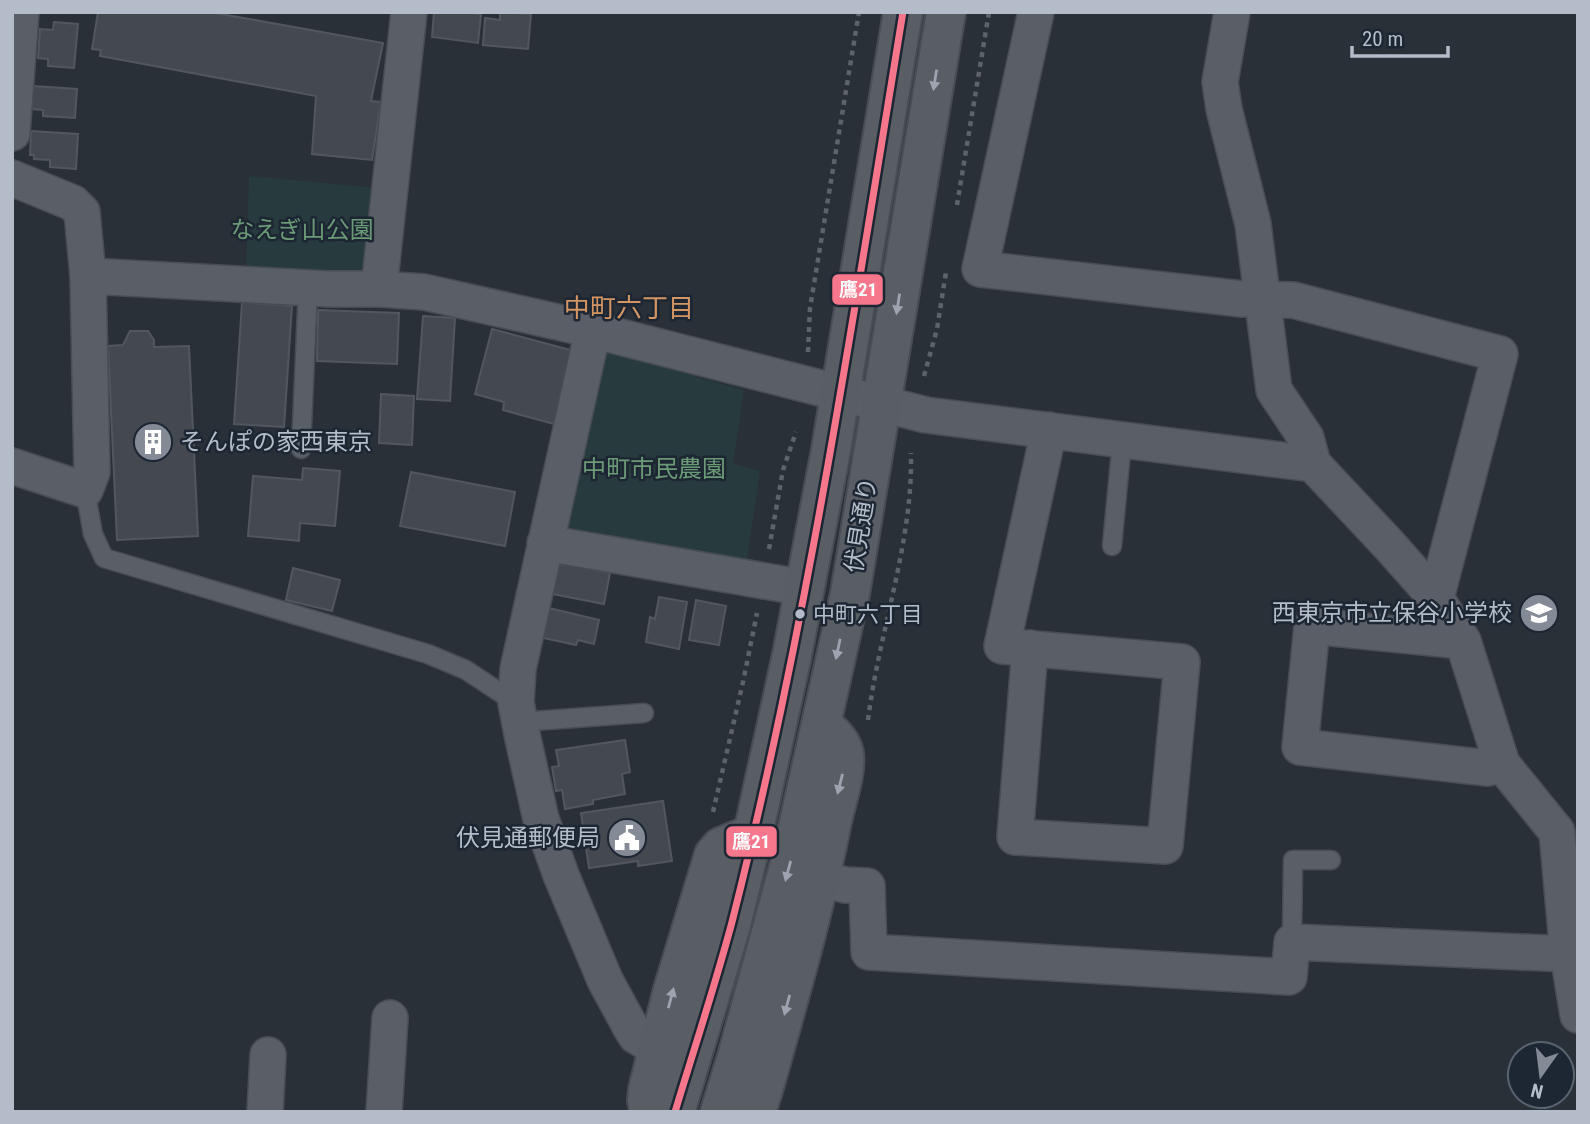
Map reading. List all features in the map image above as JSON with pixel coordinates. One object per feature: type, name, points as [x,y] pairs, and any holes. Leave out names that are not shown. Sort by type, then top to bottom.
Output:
[{"type":"main road","name":"伏見通り","points":[[676,1112],[731,925],[805,588],[903,12]]},
{"type":"main road","name":"伏見通り","points":[[720,1112],[790,863],[850,594],[946,12]]},
{"type":"main road","points":[[756,1112],[821,878],[843,773],[844,754],[835,737],[821,724]]},
{"type":"main road","points":[[650,1112],[648,1090],[658,1049],[714,855],[721,847],[753,834]]},
{"type":"street","points":[[12,133],[21,12]]},
{"type":"street","points":[[379,289],[408,12]]},
{"type":"street","points":[[1036,12],[980,269],[1242,299],[1293,300],[1500,354],[1437,598]]},
{"type":"street","points":[[1233,12],[1220,82],[1224,109],[1253,224],[1274,390],[1306,438],[1313,464],[1437,598],[1463,641],[1502,764],[1557,832],[1568,954],[1578,1015]]},
{"type":"street","points":[[12,178],[73,204],[82,212],[88,275],[92,472],[85,490],[12,466]]},
{"type":"street","points":[[88,275],[424,292],[593,330],[926,415],[1313,464]]},
{"type":"street","points":[[593,330],[518,669],[518,713],[541,819],[561,875],[606,980],[636,1036],[658,1049]]},
{"type":"street","points":[[1030,648],[1015,837],[1165,846],[1182,662],[1030,648],[1002,646],[1049,430]]},
{"type":"street","points":[[545,543],[805,588]]},
{"type":"street","points":[[1463,641],[1312,626],[1300,747],[1488,768],[1502,764]]},
{"type":"street","points":[[821,878],[845,885],[867,886],[869,952],[1289,977],[1292,942],[1568,954]]},
{"type":"street","points":[[384,1112],[390,1018]]},
{"type":"street","points":[[265,1112],[268,1055]]},
{"type":"lane","points":[[301,449],[308,287]]},
{"type":"lane","points":[[1112,546],[1122,441]]},
{"type":"lane","points":[[85,490],[93,534],[104,558],[428,654],[466,670],[518,713],[644,713]]},
{"type":"lane","points":[[1292,942],[1293,860],[1331,860]]},
{"type":"green space","name":"なえぎ山公園","points":[[249,176],[377,188],[370,281],[246,276]]},
{"type":"green space","name":"中町市民農園","points":[[601,345],[692,371],[695,377],[744,390],[733,464],[760,471],[746,567],[568,533],[560,523]]},
{"type":"building","points":[[98,12],[210,12],[383,43],[371,101],[381,102],[372,160],[312,154],[316,96],[100,56],[101,50],[92,49]]},
{"type":"building","points":[[434,12],[481,14],[478,43],[432,37]]},
{"type":"building","points":[[500,12],[531,14],[528,49],[483,45],[485,18],[500,20]]},
{"type":"building","points":[[54,22],[78,24],[74,68],[48,66],[48,59],[38,58],[40,29],[53,30]]},
{"type":"building","points":[[33,86],[77,89],[75,118],[43,116],[43,110],[32,109]]},
{"type":"building","points":[[31,131],[78,134],[76,169],[50,167],[50,160],[34,159],[34,155],[30,155]]},
{"type":"building","points":[[242,302],[292,306],[284,427],[234,424]]},
{"type":"building","points":[[318,310],[399,313],[397,364],[317,361]]},
{"type":"building","points":[[423,316],[455,318],[450,401],[417,399]]},
{"type":"building","points":[[492,329],[574,351],[554,424],[503,410],[504,402],[475,394]]},
{"type":"building","name":"そんぽの家西東京","points":[[130,331],[148,331],[154,340],[154,347],[189,346],[198,536],[117,540],[108,346],[123,345]]},
{"type":"building","points":[[381,394],[414,396],[412,445],[379,443]]},
{"type":"building","points":[[303,468],[340,471],[335,526],[300,523],[299,541],[248,536],[253,476],[302,480]]},
{"type":"building","points":[[411,472],[515,492],[505,546],[400,526]]},
{"type":"building","points":[[553,561],[610,573],[604,604],[547,593]]},
{"type":"building","points":[[293,568],[340,580],[332,611],[286,600]]},
{"type":"building","points":[[659,597],[687,602],[679,649],[646,642],[650,617],[655,619]]},
{"type":"building","points":[[696,600],[726,606],[719,645],[689,640]]},
{"type":"building","points":[[545,607],[599,620],[594,644],[578,640],[576,645],[539,637]]},
{"type":"building","points":[[625,740],[630,772],[622,774],[625,794],[565,809],[562,790],[556,791],[552,767],[559,766],[556,750]]},
{"type":"building","points":[[663,801],[672,861],[638,866],[638,861],[589,868],[581,813]]},
{"type":"transit line","name":"鷹21","points":[[675,1112],[732,922],[784,697],[847,355],[903,12]]},
{"type":"place","name":"そんぽの家西東京","points":[[153,442]]},
{"type":"place","name":"西東京市立保谷小学校","points":[[1539,613]]},
{"type":"place","name":"中町六丁目","points":[[800,614]]},
{"type":"place","name":"伏見通郵便局","points":[[627,838]]},
{"type":"district","name":"中町六丁目","points":[[629,308]]}]
